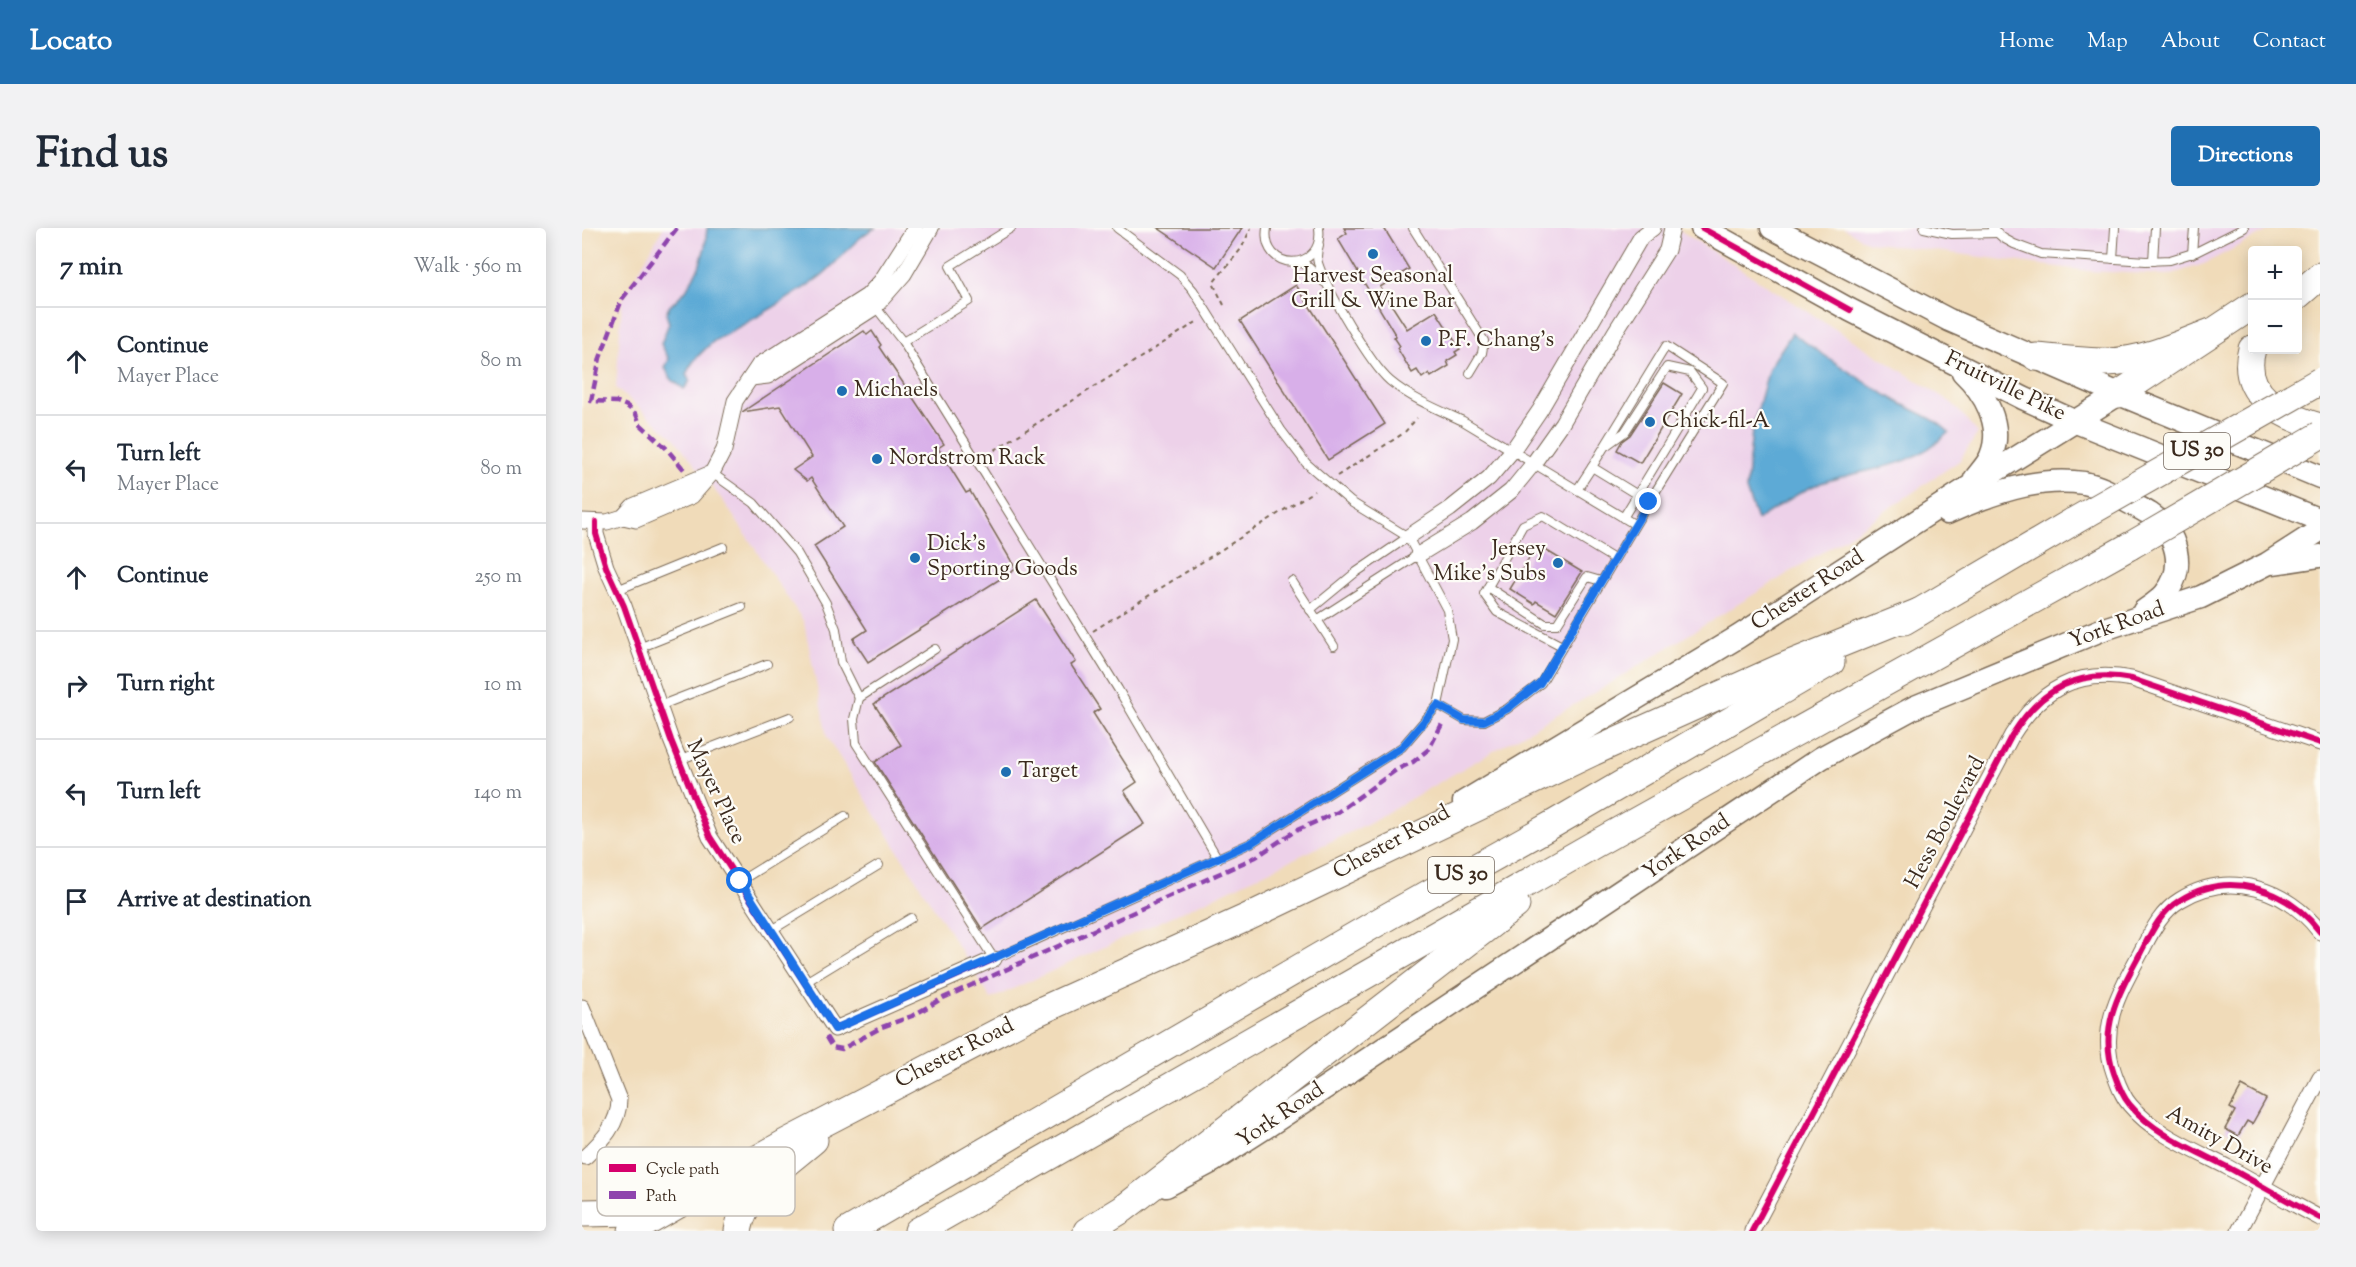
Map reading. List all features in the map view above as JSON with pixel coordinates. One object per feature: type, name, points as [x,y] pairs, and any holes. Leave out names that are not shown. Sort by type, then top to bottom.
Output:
[{"type":"highway","points":[[2302,275],[2320,264]]},
{"type":"highway","points":[[2302,292],[2320,276]]},
{"type":"highway","points":[[2119,394],[2248,309]]},
{"type":"highway","points":[[2036,357],[2108,362],[2132,359],[2170,348],[2211,332]]},
{"type":"highway","points":[[2252,354],[2248,370],[2252,383],[2265,401],[2300,421],[2320,427]]},
{"type":"highway","name":"US 30","points":[[848,1231],[1387,917],[1555,823],[2074,521],[2320,381]]},
{"type":"highway","name":"US 30","points":[[918,1231],[1595,844],[2130,546],[2320,435]]},
{"type":"highway","points":[[1362,863],[1593,752],[1780,668],[1919,612]]},
{"type":"highway","points":[[1123,1209],[1595,844]]},
{"type":"highway","name":"Chester Road","points":[[781,1147],[1029,1016],[1362,863]]},
{"type":"highway","points":[[795,1157],[857,1105]]},
{"type":"highway","name":"York Road","points":[[1087,1231],[1123,1209]]},
{"type":"highway","points":[[589,1219],[608,1216]]},
{"type":"highway","name":"Chester Road","points":[[632,1231],[658,1216]]},
{"type":"highway","points":[[738,1231],[742,1216]]},
{"type":"main road","name":"Fruitville Pike","points":[[1702,228],[1850,310],[2076,422],[2320,520]]},
{"type":"main road","name":"Fruitville Pike","points":[[1772,228],[1949,320],[2119,394],[2320,477]]},
{"type":"main road","points":[[1953,362],[1975,383],[1991,410],[1995,433],[1991,456],[1971,486]]},
{"type":"main road","name":"Chester Road","points":[[1362,863],[1738,637],[1886,540],[2119,394]]},
{"type":"main road","points":[[1886,540],[1963,506],[2021,485],[2056,482],[2083,483],[2100,487],[2152,516],[2174,540],[2178,562],[2175,577],[2166,594],[2133,620]]},
{"type":"main road","name":"York Road","points":[[1123,1209],[1213,1161],[1821,758],[1915,707],[2101,630],[2201,597],[2267,564],[2320,530]]},
{"type":"main road","points":[[2267,564],[2320,556]]},
{"type":"street","points":[[871,302],[881,281],[915,228]]},
{"type":"street","points":[[589,521],[607,522],[623,517],[636,520],[692,496],[712,473],[724,450],[735,401],[751,378],[768,376],[871,302],[904,274],[931,228]]},
{"type":"street","points":[[1408,537],[1450,509],[1489,478],[1512,451],[1540,410],[1641,237],[1653,228]]},
{"type":"street","points":[[1418,555],[1472,522],[1511,491],[1533,464],[1562,423],[1615,332],[1667,250],[1672,228]]},
{"type":"street","name":"Mayer Place","points":[[589,521],[596,534],[606,567],[617,590],[679,760],[710,837],[835,1029],[994,959]]},
{"type":"street","name":"Hess Boulevard","points":[[1752,1231],[2012,735],[2023,718],[2045,695],[2076,679],[2101,675],[2117,676],[2132,679],[2320,743]]},
{"type":"street","name":"Amity Drive","points":[[2320,932],[2296,908],[2263,890],[2222,885],[2196,891],[2179,900],[2163,915],[2151,933],[2115,1002],[2110,1014],[2107,1036],[2110,1063],[2119,1088],[2142,1119],[2174,1140],[2264,1186],[2320,1218]]},
{"type":"street","points":[[582,1007],[619,1100],[619,1112],[609,1131],[585,1157]]},
{"type":"street","points":[[2239,1231],[2320,1078]]},
{"type":"lane","points":[[903,342],[969,301],[950,266],[1011,228]]},
{"type":"lane","points":[[712,473],[754,503],[797,553],[826,603],[836,629],[842,662],[859,698],[854,719],[856,743],[994,959],[1251,843],[1402,747],[1438,705],[1452,639],[1447,610],[1408,537],[1351,502],[1306,463],[1281,430],[1193,290],[1180,275],[1117,228]]},
{"type":"lane","points":[[1267,228],[1266,238],[1273,254],[1280,259],[1305,264],[1325,283]]},
{"type":"lane","points":[[1319,228],[1317,260],[1325,283],[1373,362],[1390,381],[1634,524]]},
{"type":"lane","points":[[1413,228],[1484,341],[1482,354],[1470,373]]},
{"type":"lane","points":[[1924,228],[1952,234],[1995,231],[2021,247],[2041,254],[2153,261],[2170,260],[2192,254],[2244,228]]},
{"type":"lane","points":[[2113,259],[2115,228]]},
{"type":"lane","points":[[2153,261],[2155,228]]},
{"type":"lane","points":[[2192,254],[2193,228]]},
{"type":"lane","points":[[1297,262],[1310,256],[1319,244]]},
{"type":"lane","points":[[871,302],[903,342],[1085,636],[1218,859]]},
{"type":"lane","points":[[1438,705],[1464,720],[1484,721],[1507,709],[1540,683],[1634,524],[1723,383],[1666,346],[1577,490]]},
{"type":"lane","points":[[1604,448],[1625,432],[1667,367],[1690,372],[1702,388],[1623,518]]},
{"type":"lane","points":[[1592,467],[1649,502]]},
{"type":"lane","points":[[1562,646],[1497,612],[1484,594],[1523,525],[1543,516],[1614,559]]},
{"type":"lane","points":[[1310,610],[1355,573],[1408,537]]},
{"type":"lane","points":[[617,590],[723,547]]},
{"type":"lane","points":[[1317,620],[1418,555]]},
{"type":"lane","points":[[1488,587],[1545,624],[1557,624],[1587,577],[1601,581]]},
{"type":"lane","points":[[1292,581],[1334,646]]},
{"type":"lane","points":[[639,648],[742,607]]},
{"type":"lane","points":[[859,698],[935,649]]},
{"type":"lane","points":[[659,705],[767,664]]},
{"type":"lane","points":[[679,760],[790,717]]},
{"type":"lane","points":[[740,881],[845,816]]},
{"type":"lane","points":[[772,930],[879,865]]},
{"type":"lane","points":[[804,983],[911,918]]},
{"type":"path","points":[[1224,304],[1213,283],[1240,249],[1251,228]]},
{"type":"path","points":[[977,462],[1198,321]]},
{"type":"path","points":[[1334,477],[1404,433],[1417,418]]},
{"type":"path","points":[[1085,636],[1314,491]]},
{"type":"shaded area","points":[[663,228],[1676,228],[1952,403],[1978,433],[1959,461],[1853,533],[1596,692],[1367,824],[991,999],[827,737],[804,622],[724,502],[674,438],[616,388],[622,301]]},
{"type":"shaded area","points":[[1843,228],[2273,228],[2204,264],[2168,275],[2089,271],[1868,242]]},
{"type":"water","points":[[707,228],[876,228],[855,242],[821,276],[714,341],[691,365],[686,375],[690,381],[684,389],[672,380],[665,368],[669,359],[661,344],[669,323],[666,314],[668,308],[686,290],[699,267],[705,247]]},
{"type":"water","points":[[1792,333],[1829,359],[1900,403],[1937,422],[1949,432],[1933,445],[1903,461],[1814,486],[1797,494],[1757,520],[1746,490],[1752,431],[1769,368]]},
{"type":"building","points":[[1158,228],[1242,228],[1216,267]]},
{"type":"building","points":[[1344,228],[1384,228],[1409,269],[1380,287],[1407,329],[1436,311],[1460,349],[1455,352],[1457,355],[1447,361],[1449,366],[1431,377],[1429,373],[1422,378],[1417,370],[1412,373],[1397,348],[1400,346],[1394,337],[1396,336],[1338,239],[1347,233]]},
{"type":"building","points":[[1296,285],[1385,424],[1328,460],[1240,321]]},
{"type":"building","points":[[864,331],[867,335],[872,331],[881,345],[879,347],[944,444],[938,448],[966,493],[970,491],[1016,569],[868,662],[853,639],[867,630],[814,546],[843,527],[811,478],[807,481],[793,470],[812,457],[780,406],[742,412]]},
{"type":"building","name":"Chick-fil-A","points":[[1664,383],[1682,394],[1640,463],[1617,450],[1622,441],[1630,435]]},
{"type":"building","points":[[1537,545],[1582,572],[1556,613],[1536,601],[1534,604],[1510,589]]},
{"type":"building","name":"Target","points":[[1036,600],[1076,662],[1071,665],[1100,709],[1093,713],[1137,782],[1124,791],[1145,824],[982,929],[875,762],[901,745],[874,704]]},
{"type":"building","points":[[2242,1086],[2266,1099],[2252,1124],[2247,1121],[2238,1136],[2225,1129],[2235,1111],[2230,1108]]},
{"type":"marked path","points":[[677,228],[622,299],[600,358],[591,401],[617,402],[627,406],[636,414],[640,424],[666,448],[686,472]]},
{"type":"marked path","points":[[826,1037],[832,1047],[842,1049],[882,1027],[912,1016],[943,998],[1256,857],[1295,831],[1338,812],[1396,770],[1413,762],[1429,749],[1442,724]]},
{"type":"cycle path","points":[[1702,228],[1850,310]]},
{"type":"cycle path","points":[[596,522],[596,534],[606,567],[624,606],[671,740],[710,837],[835,1029],[994,959]]},
{"type":"cycle path","points":[[1752,1231],[2012,735],[2035,705],[2048,694],[2078,680],[2113,676],[2132,679],[2320,743]]},
{"type":"cycle path","points":[[2320,932],[2291,904],[2256,888],[2237,885],[2217,886],[2198,891],[2180,900],[2156,924],[2125,983],[2113,1011],[2108,1041],[2114,1073],[2122,1094],[2140,1116],[2176,1141],[2320,1218]]},
{"type":"place","name":"Harvest Seasonal Grill & Wine Bar","points":[[1373,254]]},
{"type":"place","name":"P.F. Chang's","points":[[1426,341]]},
{"type":"place","name":"Michaels","points":[[842,391]]},
{"type":"place","name":"Chick-fil-A","points":[[1650,422]]},
{"type":"place","name":"Nordstrom Rack","points":[[877,459]]},
{"type":"place","name":"Dick's Sporting Goods","points":[[915,558]]},
{"type":"place","name":"Jersey Mike's Subs","points":[[1558,563]]},
{"type":"place","name":"Target","points":[[1006,772]]},
{"type":"route","points":[[740,881],[835,1029],[1251,843],[1402,747],[1438,705],[1464,720],[1484,721],[1507,709],[1540,683],[1649,502]]}]
